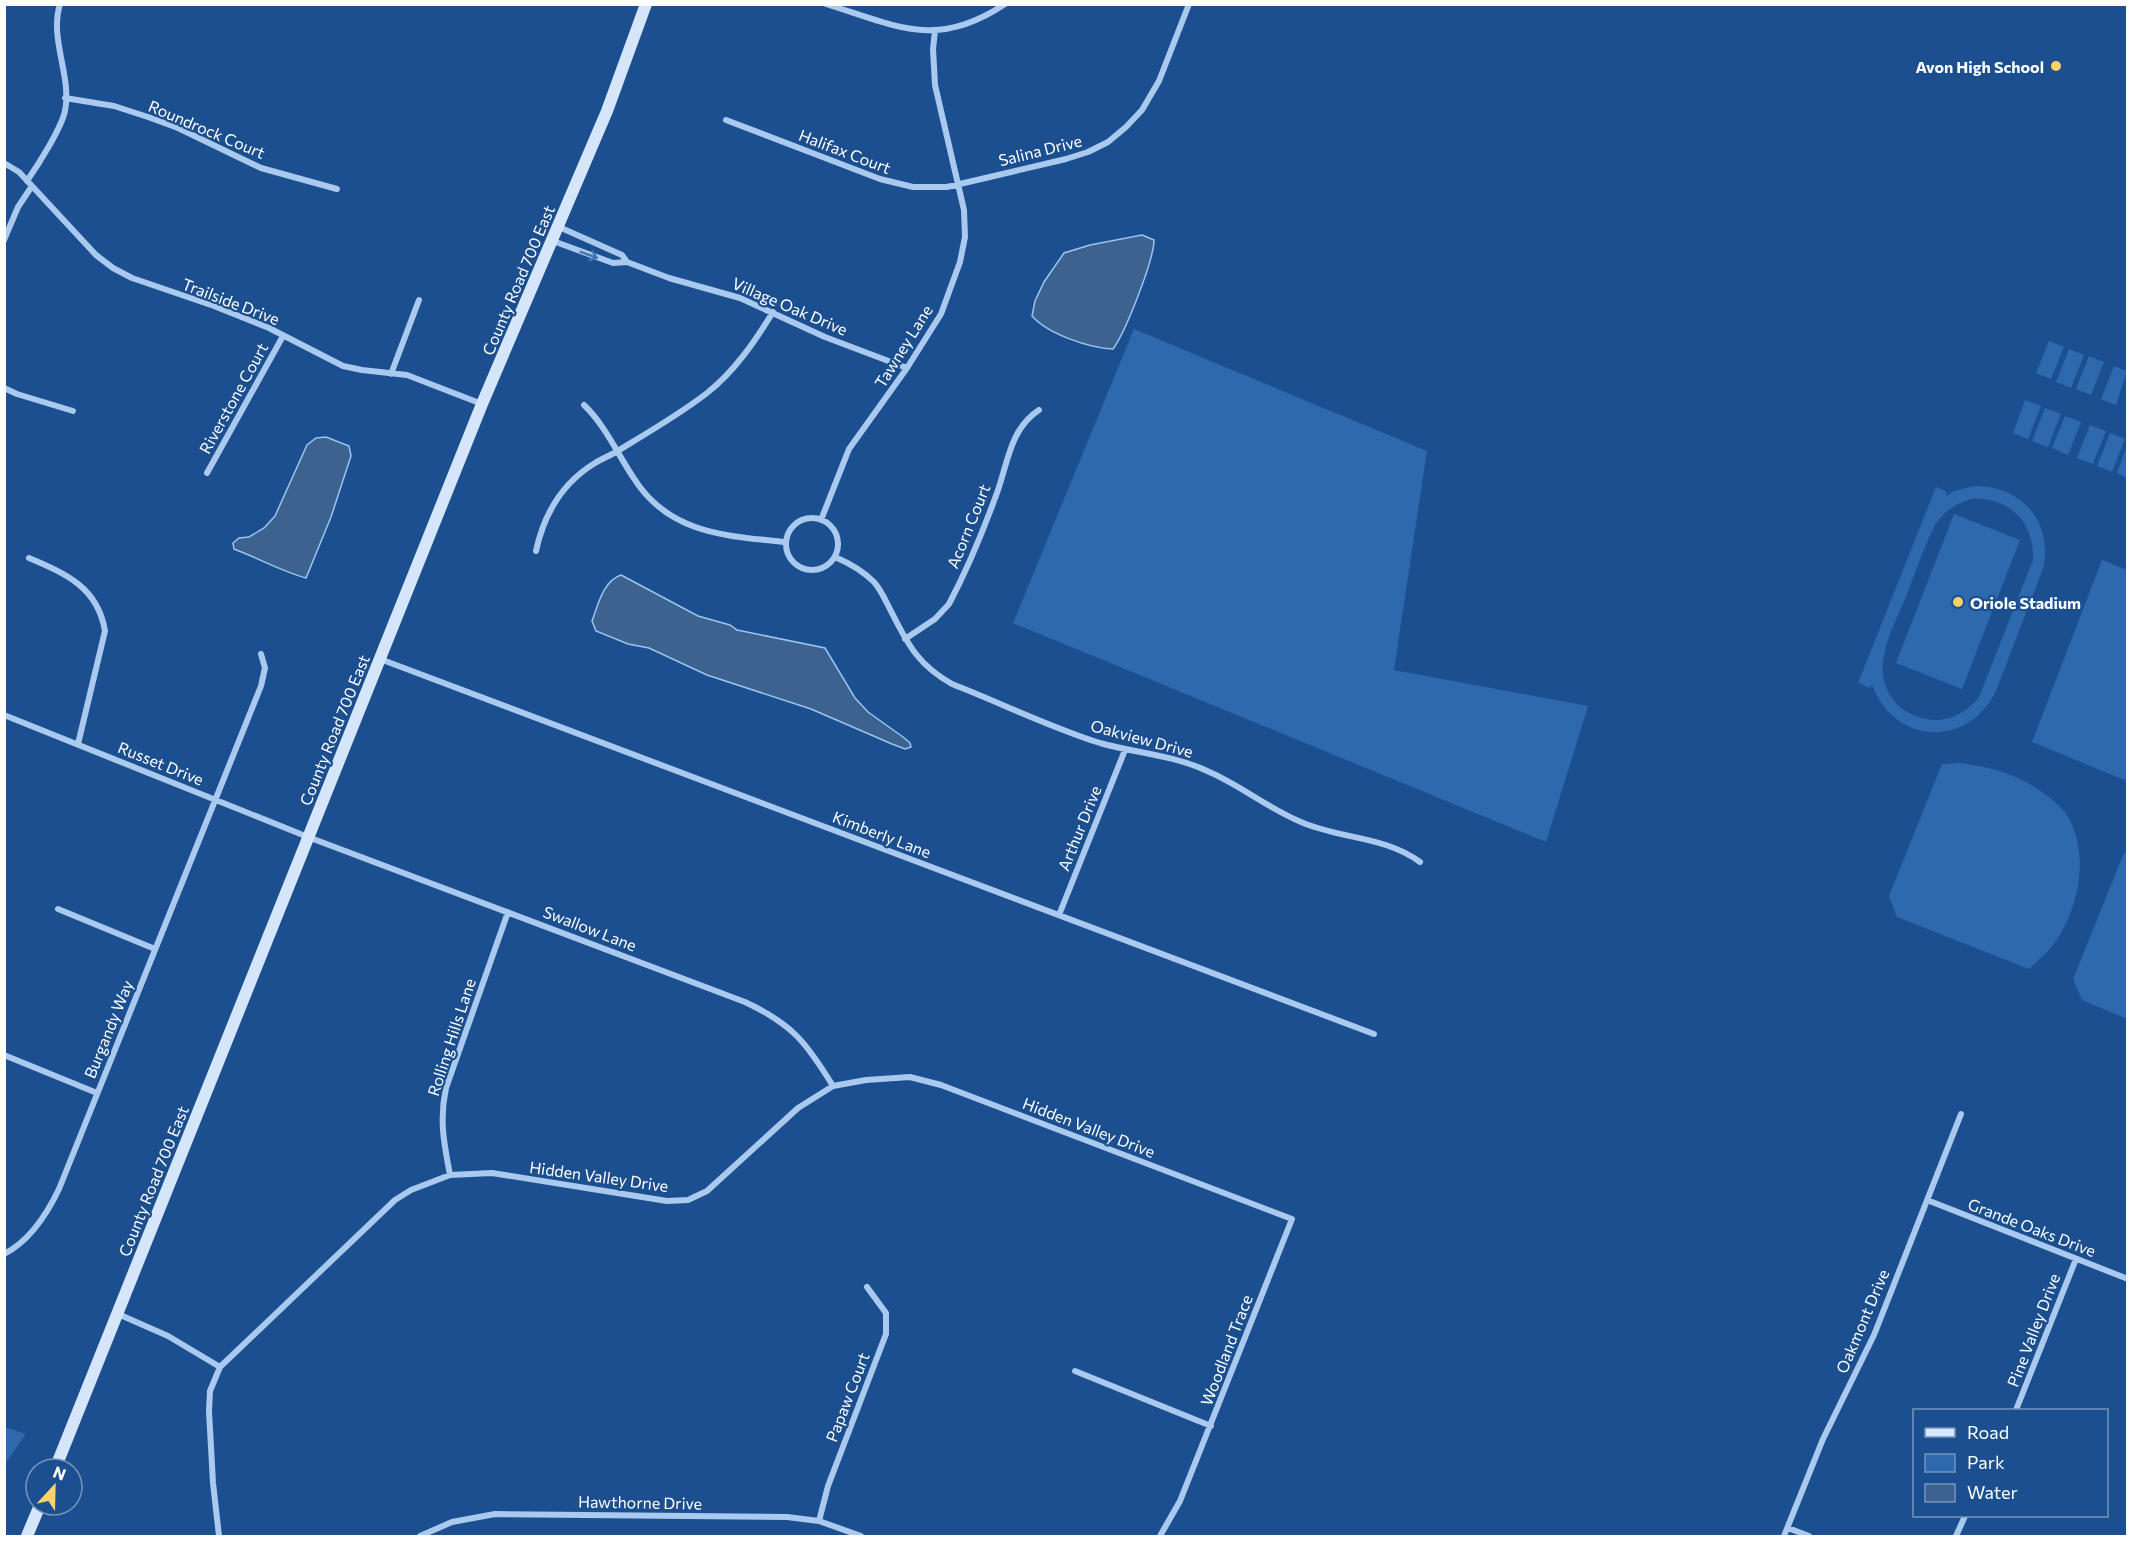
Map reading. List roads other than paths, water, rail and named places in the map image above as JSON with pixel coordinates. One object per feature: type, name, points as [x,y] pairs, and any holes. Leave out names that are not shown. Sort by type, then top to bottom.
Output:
[{"type":"main road","name":"County Road 700 East","points":[[60,1457],[482,404],[607,111],[646,4]]},
{"type":"main road","points":[[27,1536],[35,1517]]},
{"type":"street","points":[[4,240],[65,112],[56,28],[60,4]]},
{"type":"street","points":[[826,4],[900,28],[935,31],[945,31],[971,23],[1005,4]]},
{"type":"street","name":"Salina Drive","points":[[958,185],[1077,156],[1118,135],[1134,119],[1154,91],[1189,4]]},
{"type":"street","name":"Tawney Lane","points":[[822,520],[849,449],[907,368],[941,314],[960,262],[965,223],[935,85],[933,49],[935,31]]},
{"type":"street","name":"Roundrock Court","points":[[65,98],[114,106],[148,117],[178,128],[261,168],[337,189]]},
{"type":"street","name":"Halifax Court","points":[[726,120],[891,183],[925,188],[958,185]]},
{"type":"street","name":"Trailside Drive","points":[[4,163],[19,172],[96,255],[113,268],[132,278],[214,306],[283,336],[343,366],[407,375],[482,404]]},
{"type":"street","name":"Village Oak Drive","points":[[559,227],[622,255],[627,262]]},
{"type":"street","name":"Village Oak Drive","points":[[553,241],[613,263],[627,262],[669,278],[740,298],[825,337],[907,368]]},
{"type":"street","points":[[391,374],[419,300]]},
{"type":"street","points":[[536,551],[539,534],[555,501],[569,484],[588,467],[617,452],[677,414],[724,379],[753,344],[773,312]]},
{"type":"street","name":"Riverstone Court","points":[[207,473],[283,336]]},
{"type":"street","points":[[4,388],[73,411]]},
{"type":"street","points":[[584,405],[598,421],[644,493],[669,515],[686,524],[724,535],[786,542]]},
{"type":"street","name":"Acorn Court","points":[[905,639],[935,619],[949,604],[998,489],[1013,441],[1039,410]]},
{"type":"street","points":[[814,518],[822,520],[835,531],[838,548],[835,556],[822,568],[805,569],[791,559],[786,542],[792,528],[798,522],[814,518]]},
{"type":"street","name":"Oakview Drive","points":[[835,556],[874,582],[918,658],[930,670],[952,684],[1078,735],[1125,750],[1163,756],[1204,769],[1302,823],[1387,844],[1408,853],[1420,862]]},
{"type":"street","points":[[29,558],[66,575],[83,587],[95,601],[102,615],[105,631],[78,744]]},
{"type":"street","name":"Burgandy Way","points":[[4,1254],[34,1229],[49,1211],[59,1189],[261,686],[265,668],[261,654]]},
{"type":"street","name":"Kimberly Lane","points":[[380,659],[1374,1034]]},
{"type":"street","name":"Russet Drive","points":[[4,715],[308,837]]},
{"type":"street","name":"Arthur Drive","points":[[1059,915],[1125,750]]},
{"type":"street","name":"Swallow Lane","points":[[308,837],[762,1010],[781,1021],[809,1047],[833,1086]]},
{"type":"street","points":[[58,909],[155,949]]},
{"type":"street","name":"Rolling Hills Lane","points":[[450,1175],[442,1133],[446,1088],[508,912]]},
{"type":"street","points":[[4,1055],[97,1093]]},
{"type":"street","name":"Hidden Valley Drive","points":[[220,1367],[328,1261],[395,1200],[411,1190],[450,1175],[492,1173],[667,1201],[688,1200],[706,1191],[798,1108],[833,1086],[866,1080],[910,1077],[941,1085],[1244,1200]]},
{"type":"street","name":"Oakmont Drive","points":[[1784,1536],[1823,1439],[1874,1335],[1961,1114]]},
{"type":"street","name":"Woodland Trace","points":[[1160,1536],[1180,1501],[1292,1219],[1244,1200]]},
{"type":"street","name":"Grande Oaks Drive","points":[[1927,1200],[2127,1279]]},
{"type":"street","name":"Pine Valley Drive","points":[[2016,1409],[2076,1259]]},
{"type":"street","name":"Papaw Court","points":[[819,1521],[828,1486],[886,1334],[886,1313],[867,1287]]},
{"type":"street","points":[[118,1314],[168,1336],[220,1367],[213,1382],[208,1411],[219,1536]]},
{"type":"street","points":[[1075,1371],[1211,1426]]},
{"type":"street","name":"Hawthorne Drive","points":[[420,1536],[452,1522],[495,1514],[788,1517],[819,1521],[861,1536]]},
{"type":"street","points":[[1956,1536],[1964,1517]]},
{"type":"street","points":[[1788,1528],[1809,1536]]},
{"type":"water","points":[[1142,235],[1154,240],[1153,250],[1138,296],[1113,349],[1092,346],[1070,339],[1048,329],[1032,316],[1035,301],[1044,282],[1064,253],[1090,245]]},
{"type":"water","points":[[326,437],[349,446],[351,456],[331,517],[306,578],[234,549],[233,543],[239,538],[249,537],[264,528],[275,516],[307,445],[316,438]]},
{"type":"water","points":[[621,575],[698,616],[730,625],[737,630],[825,648],[855,698],[868,712],[910,743],[911,747],[905,749],[811,709],[707,675],[649,648],[628,644],[596,631],[592,621],[602,594],[610,582]]},
{"type":"place","name":"Avon High School","points":[[2056,66]]},
{"type":"place","name":"Oriole Stadium","points":[[1958,602]]}]
